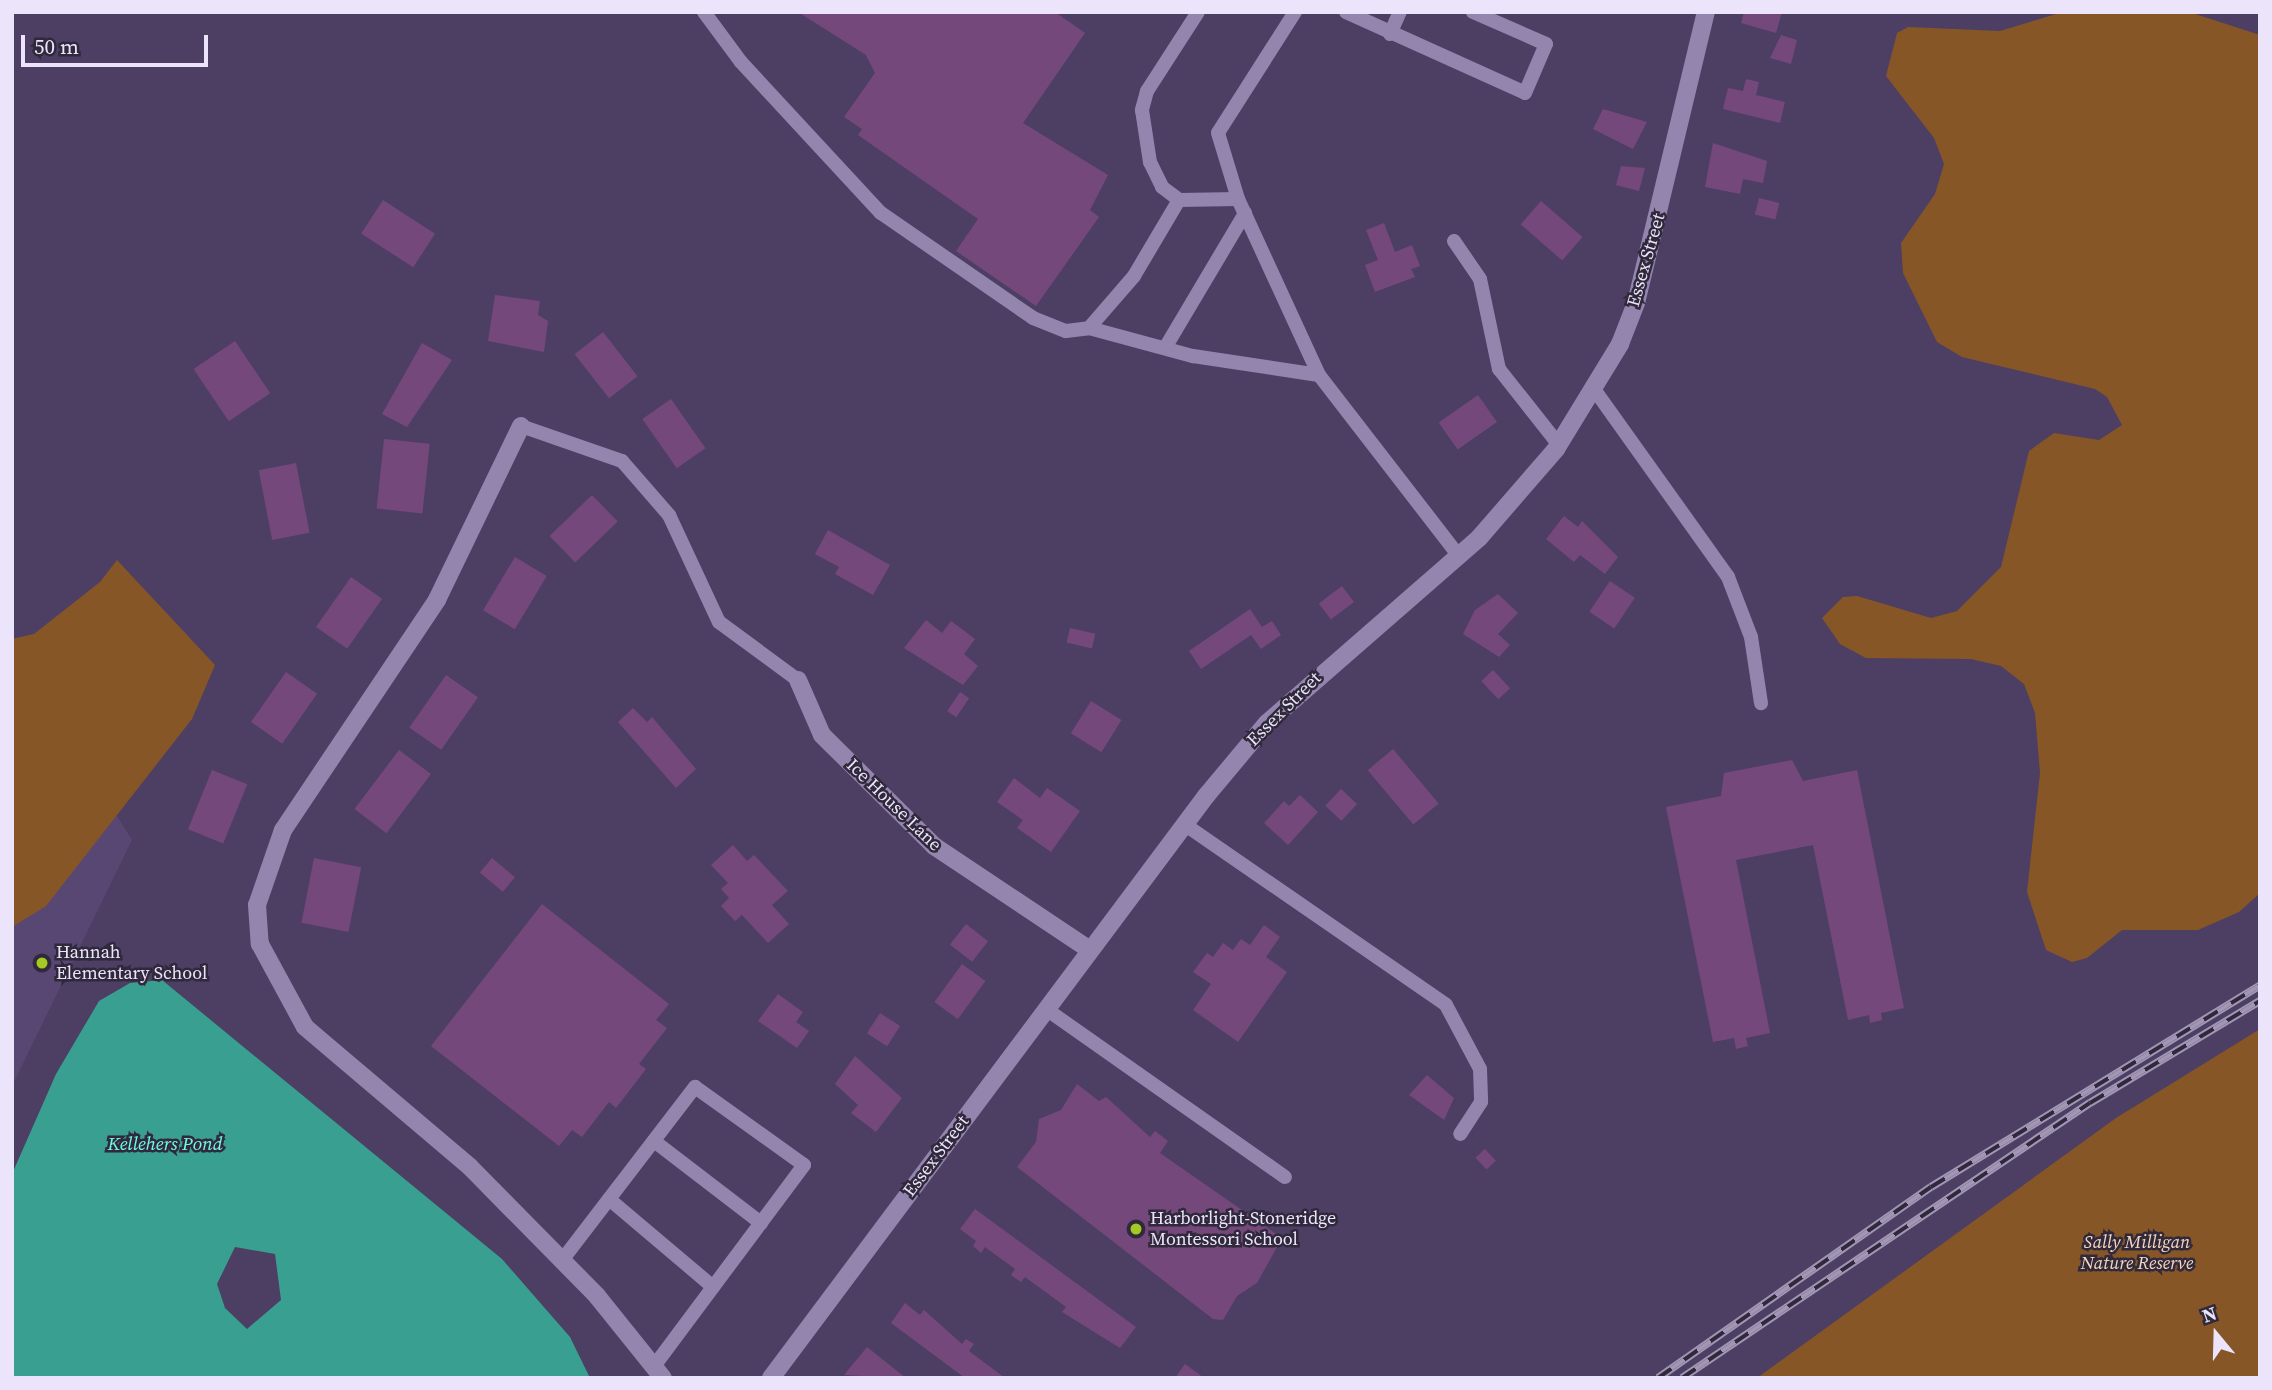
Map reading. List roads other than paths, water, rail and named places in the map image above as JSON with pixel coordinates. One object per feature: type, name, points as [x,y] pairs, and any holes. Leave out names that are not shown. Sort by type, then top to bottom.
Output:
[{"type":"main road","name":"Essex Street","points":[[771,1378],[1184,824],[1310,680],[1460,556],[1559,445],[1620,344],[1650,257],[1706,12]]},
{"type":"main road","points":[[521,426],[438,600],[282,830],[257,905],[260,944],[305,1027],[470,1167],[563,1259],[658,1372]]},
{"type":"main road","name":"Ice House Lane","points":[[798,680],[822,735],[934,846],[1090,950]]},
{"type":"lane","points":[[704,12],[741,62],[881,213],[1033,318],[1066,331],[1088,328],[1165,348],[1319,375]]},
{"type":"lane","points":[[1198,12],[1142,110],[1150,162],[1162,187],[1179,200],[1238,200]]},
{"type":"lane","points":[[1295,12],[1218,132],[1238,200],[1319,375],[1460,556]]},
{"type":"lane","points":[[1346,12],[1525,93],[1546,44],[1473,12]]},
{"type":"lane","points":[[1390,34],[1400,12]]},
{"type":"lane","points":[[1088,328],[1134,276],[1179,200]]},
{"type":"lane","points":[[1165,348],[1245,214]]},
{"type":"lane","points":[[1454,242],[1480,279],[1499,369],[1559,445]]},
{"type":"lane","points":[[1594,389],[1728,577],[1751,638],[1761,704]]},
{"type":"lane","points":[[521,426],[622,461],[669,515],[719,622],[798,680]]},
{"type":"lane","points":[[1184,824],[1446,1005],[1480,1069],[1481,1102],[1460,1133]]},
{"type":"lane","points":[[1046,1009],[1285,1177]]},
{"type":"lane","points":[[563,1259],[695,1087],[804,1166],[713,1287],[658,1372]]},
{"type":"lane","points":[[654,1141],[761,1223]]},
{"type":"lane","points":[[609,1199],[713,1287]]},
{"type":"water","name":"Kellehers Pond","points":[[162,980],[502,1259],[570,1337],[590,1378],[12,1378],[12,1174],[56,1074],[99,1001],[130,983]],"holes":[[[235,1247],[275,1254],[281,1300],[247,1329],[225,1308],[217,1284]]]},
{"type":"railway","points":[[1658,1378],[1931,1187],[2260,985]]},
{"type":"railway","points":[[1682,1378],[2090,1103],[2260,1001]]},
{"type":"place","name":"Hannah Elementary School","points":[[42,963]]},
{"type":"place","name":"Harborlight-Stoneridge Montessori School","points":[[1136,1229]]},
{"type":"park label","name":"Sally Milligan Nature Reserve","points":[[2137,1253]]}]
